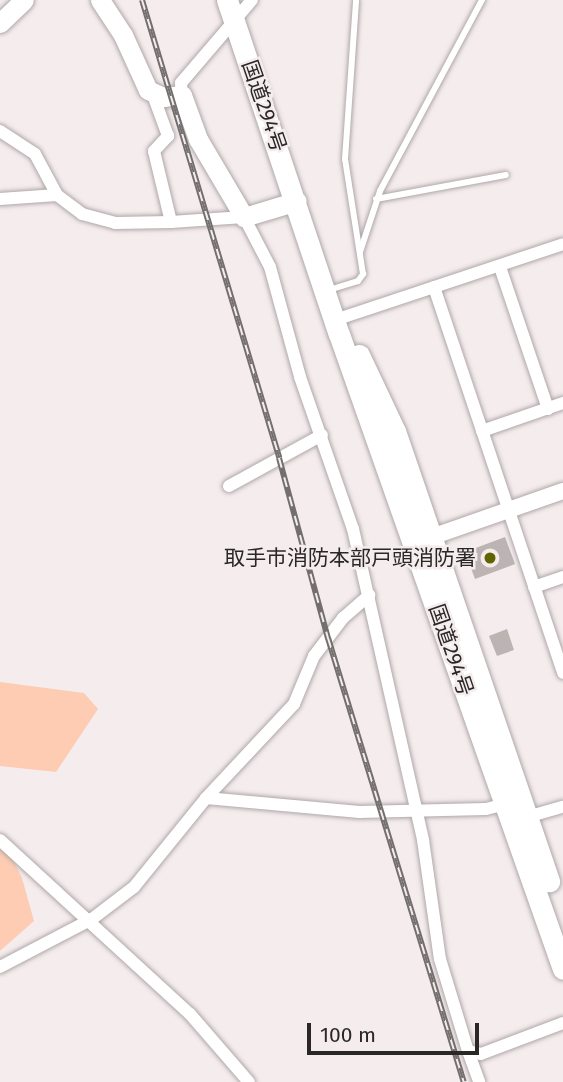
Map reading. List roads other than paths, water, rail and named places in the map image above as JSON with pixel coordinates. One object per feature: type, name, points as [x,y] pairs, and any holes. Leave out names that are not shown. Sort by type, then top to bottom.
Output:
[{"type":"highway","name":"国道294号","points":[[231,10],[338,319],[395,432],[424,540],[506,804],[563,969]]},
{"type":"highway","name":"国道294号","points":[[424,540],[527,817],[563,923]]},
{"type":"main road","points":[[0,23],[24,0]]},
{"type":"main road","points":[[100,0],[153,95],[182,95],[198,139],[244,217],[297,201]]},
{"type":"street","points":[[182,95],[181,83],[231,10],[252,0]]},
{"type":"street","points":[[153,95],[168,136],[154,151],[171,222]]},
{"type":"street","points":[[0,131],[36,154],[57,195],[82,214],[115,223],[244,217],[270,267],[300,377],[353,529],[417,811],[440,959],[479,1082]]},
{"type":"street","points":[[0,199],[57,195]]},
{"type":"street","points":[[338,319],[563,244]]},
{"type":"street","points":[[500,267],[548,409]]},
{"type":"street","points":[[434,287],[563,673]]},
{"type":"street","points":[[482,431],[563,403]]},
{"type":"street","points":[[229,486],[322,435]]},
{"type":"street","points":[[424,540],[563,491]]},
{"type":"street","points":[[534,587],[563,577]]},
{"type":"street","points":[[0,967],[92,919],[134,887],[206,798],[294,704],[314,656],[343,618],[369,595]]},
{"type":"street","points":[[206,798],[359,812],[486,809],[506,804]]},
{"type":"street","points":[[527,817],[563,807]]},
{"type":"street","points":[[0,840],[92,919],[190,1014],[248,1082]]},
{"type":"street","points":[[468,1051],[481,1054],[563,1023]]},
{"type":"lane","points":[[328,291],[358,281],[363,274],[345,159],[356,0]]},
{"type":"lane","points":[[359,254],[376,200],[482,0]]},
{"type":"lane","points":[[376,200],[506,175]]},
{"type":"railway","points":[[142,0],[279,458],[328,638],[464,1082]]},
{"type":"place","name":"取手市消防本部戸頭消防署","points":[[490,558]]}]
